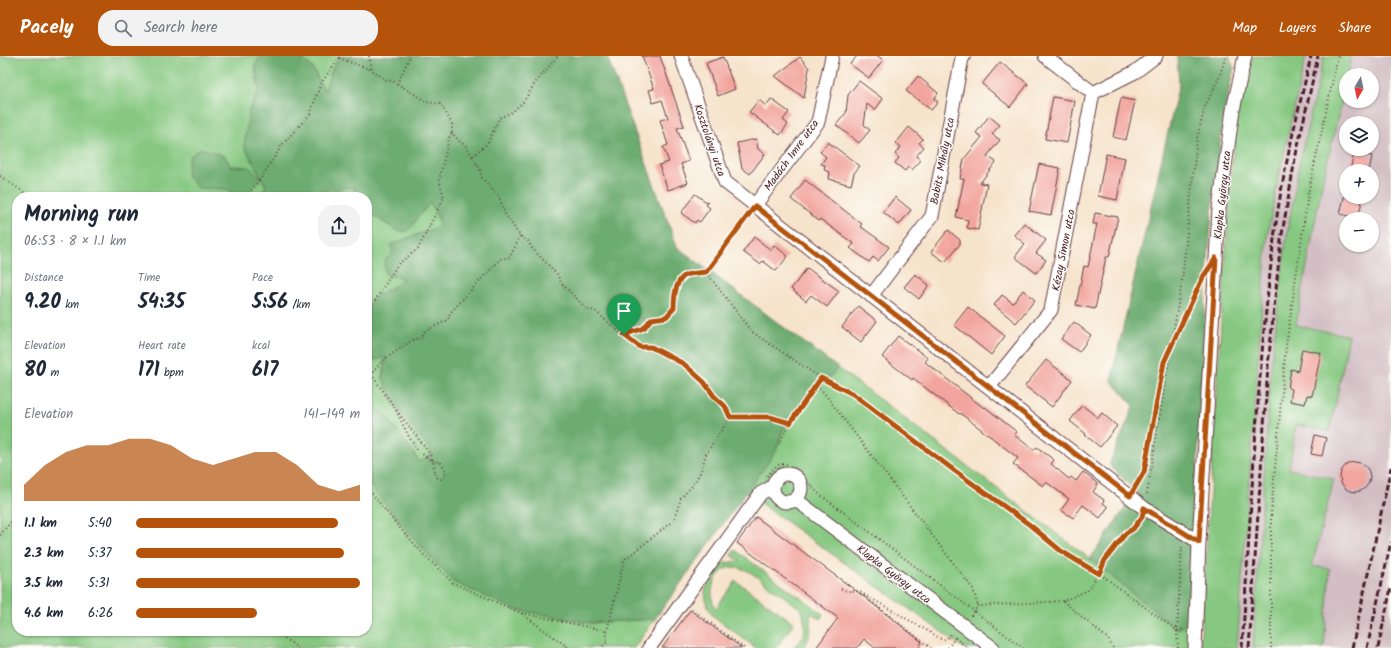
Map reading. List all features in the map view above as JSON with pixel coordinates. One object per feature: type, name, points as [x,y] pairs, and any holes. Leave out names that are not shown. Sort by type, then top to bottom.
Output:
[{"type":"street","name":"Kosztolányi utca","points":[[680,56],[724,182],[1144,508],[1199,542]]},
{"type":"street","name":"Madách Imre utca","points":[[755,206],[818,122],[832,56]]},
{"type":"street","name":"Babits Mihály utca","points":[[871,296],[932,216],[962,58],[964,56]]},
{"type":"street","points":[[1045,56],[1093,93],[1135,72],[1156,56]]},
{"type":"street","name":"Klapka György utca","points":[[1195,648],[1199,542],[1219,209],[1241,57]]},
{"type":"street","name":"Kézay Simon utca","points":[[989,387],[1052,310],[1093,93]]},
{"type":"street","points":[[649,648],[769,482],[784,474],[793,475],[800,482],[801,487],[798,496],[787,502],[778,499],[775,496],[769,482]]},
{"type":"street","name":"Klapka György utca","points":[[795,499],[993,648]]},
{"type":"path","points":[[369,56],[372,70]]},
{"type":"path","points":[[397,84],[410,56]]},
{"type":"path","points":[[472,156],[488,143],[499,118],[512,112],[524,101],[535,83],[558,56]]},
{"type":"path","points":[[978,606],[1063,601],[1088,590],[1099,574],[1105,560],[1126,533],[1133,529],[1142,517],[1151,477],[1182,280],[1197,138],[1205,107],[1219,78],[1226,56]]},
{"type":"path","points":[[1271,648],[1271,513],[1286,346],[1308,194],[1338,56]]},
{"type":"path","points":[[251,192],[282,145],[310,114],[321,83],[340,57],[372,70],[386,80],[397,84],[427,102],[441,104],[452,124],[452,133],[449,138],[439,180],[444,197],[418,249],[398,264],[372,304]]},
{"type":"path","points":[[452,133],[465,145],[480,169],[482,178],[499,197],[505,214],[520,236],[528,241],[531,247],[557,274],[560,283],[587,309],[595,311],[640,347],[651,347],[684,364],[700,378],[714,396],[725,406],[730,417]]},
{"type":"path","points":[[0,176],[24,192]]},
{"type":"path","points":[[624,335],[644,328],[651,319],[666,317],[674,308],[674,293],[682,278],[687,275],[706,272],[755,206]]},
{"type":"path","points":[[395,408],[417,450],[429,459],[433,461],[441,463],[446,471],[444,478],[436,478],[433,461],[430,454],[395,408],[372,374],[388,356],[414,338],[420,339],[425,330],[448,320],[450,313],[500,259],[510,257],[520,236]]},
{"type":"path","points":[[706,272],[752,332],[821,378],[853,394],[955,471],[1030,525],[1061,551],[1099,574],[1177,631]]},
{"type":"path","points":[[1130,496],[1144,472],[1164,362],[1203,277]]},
{"type":"path","points":[[779,444],[790,423],[821,378]]},
{"type":"path","points":[[817,385],[824,392],[972,589],[978,606]]},
{"type":"path","points":[[730,417],[770,417],[790,423]]},
{"type":"path","points":[[601,648],[606,642],[606,631],[624,560],[674,520],[681,498],[693,485],[701,471],[706,454],[730,417]]},
{"type":"path","points":[[769,482],[777,466],[786,464],[796,469],[818,492],[1023,648]]},
{"type":"path","points":[[372,493],[393,520],[453,583],[521,613],[606,631]]},
{"type":"path","points":[[0,535],[12,521]]},
{"type":"path","points":[[1178,648],[1177,631],[1183,532]]},
{"type":"path","points":[[841,589],[847,591],[858,590],[939,639],[949,637],[978,606]]},
{"type":"path","points":[[858,590],[931,648]]},
{"type":"path","points":[[1063,601],[1108,639],[1113,648]]},
{"type":"path","points":[[691,609],[744,648]]},
{"type":"path","points":[[948,648],[971,609]]},
{"type":"path","points":[[521,613],[569,648]]},
{"type":"path","points":[[1177,631],[1196,624]]},
{"type":"path","points":[[282,636],[298,648]]},
{"type":"path","points":[[955,638],[968,648]]},
{"type":"shaded area","points":[[1306,56],[1324,56],[1300,160],[1271,365],[1253,648],[1237,648],[1267,238],[1278,180]]},
{"type":"shaded area","points":[[1352,56],[1391,56],[1391,648],[1324,648],[1330,570],[1312,566],[1334,479],[1289,469],[1296,425],[1329,431],[1349,336],[1296,325],[1322,184],[1340,108],[1379,108],[1379,68],[1349,68]]},
{"type":"green space","points":[[0,56],[261,56],[255,66],[259,90],[249,111],[259,175],[266,186],[262,192],[12,192],[12,636],[372,636],[372,488],[424,550],[514,609],[590,623],[655,619],[634,648],[0,648]]},
{"type":"green space","points":[[261,56],[298,56],[311,66],[325,91],[332,69],[341,56],[607,56],[677,247],[838,368],[823,385],[809,395],[795,412],[783,429],[776,451],[655,619],[590,623],[514,609],[453,582],[372,488],[372,409],[383,412],[420,462],[433,454],[394,404],[383,378],[386,357],[372,361],[372,301],[379,294],[403,278],[385,274],[384,261],[393,252],[390,245],[437,227],[440,223],[430,202],[408,231],[397,231],[372,214],[372,192],[355,192],[354,187],[322,192],[262,192],[266,186],[244,146],[249,111],[259,90],[255,65]]},
{"type":"green space","points":[[298,56],[341,56],[332,69],[325,91],[311,66]]},
{"type":"green space","points":[[1177,56],[1230,56],[1234,68],[1224,112],[1212,213],[1207,272],[1194,529],[1191,623],[1177,629],[1090,559],[1136,492],[1109,465],[1134,406],[1111,380],[1179,84]]},
{"type":"green space","points":[[1253,56],[1306,56],[1278,180],[1267,238],[1237,648],[1200,648],[1236,110]]},
{"type":"green space","points":[[1324,56],[1352,56],[1349,68],[1339,68],[1340,108],[1322,184],[1296,325],[1349,336],[1330,431],[1296,425],[1289,469],[1334,479],[1312,566],[1330,569],[1324,648],[1253,648],[1271,365],[1286,240],[1300,160]]},
{"type":"green space","points":[[201,148],[225,156],[230,166],[249,167],[260,178],[248,192],[230,192],[228,189],[198,188],[187,176],[189,157]]},
{"type":"green space","points":[[354,187],[355,192],[321,192],[320,191]]},
{"type":"green space","points":[[430,201],[440,223],[404,277],[396,286],[373,298],[372,301],[372,214],[397,231]]},
{"type":"green space","points":[[386,357],[383,378],[394,403],[433,454],[420,462],[383,412],[372,409],[372,361]]},
{"type":"green space","points":[[838,368],[1090,559],[1177,629],[1191,623],[1189,648],[964,648],[746,493],[776,451],[783,429],[795,412],[809,395],[823,385]]},
{"type":"green space","points":[[735,550],[823,614],[820,619],[811,613],[810,632],[802,648],[791,648],[800,641],[803,636],[805,627],[802,610],[759,578],[737,567],[730,567],[723,570],[717,577],[713,585],[712,593],[715,609],[736,581],[794,623],[776,648],[756,648],[713,616],[706,602],[705,592],[708,582],[716,568],[724,563],[740,561],[731,555]]},
{"type":"building","points":[[642,56],[660,56],[684,126],[677,128],[689,161],[681,164],[688,183],[668,190],[659,165],[669,162],[663,147],[668,145],[660,120],[668,118],[662,100],[653,103],[649,90],[654,89]]},
{"type":"building","points":[[857,56],[878,56],[883,60],[869,78],[850,64]]},
{"type":"building","points":[[723,57],[735,89],[718,96],[706,63]]},
{"type":"building","points":[[800,57],[809,68],[804,98],[775,76]]},
{"type":"building","points":[[1000,62],[1028,84],[1010,107],[982,84]]},
{"type":"building","points":[[918,76],[938,93],[934,99],[938,102],[931,110],[906,91]]},
{"type":"building","points":[[859,81],[883,99],[875,110],[867,104],[864,125],[870,130],[859,143],[836,125],[846,113],[848,95]]},
{"type":"building","points":[[1053,97],[1075,101],[1067,143],[1045,139]]},
{"type":"building","points":[[1121,98],[1135,101],[1126,140],[1113,137]]},
{"type":"building","points":[[771,99],[789,112],[783,120],[788,124],[780,135],[749,112],[759,100],[766,106]]},
{"type":"building","points":[[989,116],[1000,125],[992,134],[1000,140],[987,156],[996,162],[980,183],[987,184],[978,230],[967,228],[968,220],[956,217],[964,179],[960,179],[964,159],[982,137],[976,133]]},
{"type":"building","points":[[909,127],[923,139],[919,143],[924,147],[916,156],[921,160],[912,170],[908,167],[905,171],[895,163],[899,158],[895,154],[901,147],[896,143]]},
{"type":"building","points":[[756,139],[758,149],[765,154],[750,174],[742,168],[737,143]]},
{"type":"building","points":[[828,142],[860,166],[854,173],[851,185],[829,179],[830,172],[824,170],[825,165],[821,164],[826,157],[820,152]]},
{"type":"building","points":[[1106,154],[1125,158],[1117,200],[1098,196]]},
{"type":"building","points":[[1353,156],[1372,156],[1370,164],[1351,164]]},
{"type":"building","points":[[1039,164],[1060,168],[1051,215],[1029,211]]},
{"type":"building","points":[[805,180],[862,224],[860,226],[889,247],[878,261],[873,257],[869,262],[850,248],[854,244],[820,219],[819,221],[791,199]]},
{"type":"building","points":[[695,194],[708,203],[706,205],[710,208],[700,222],[697,220],[695,223],[681,213]]},
{"type":"building","points":[[895,197],[911,210],[899,225],[883,212]]},
{"type":"building","points":[[1342,204],[1361,204],[1359,212],[1340,212]]},
{"type":"building","points":[[1095,213],[1118,217],[1109,257],[1106,257],[1095,309],[1076,305],[1084,266],[1088,267],[1097,224],[1093,224]]},
{"type":"building","points":[[1024,223],[1046,240],[1036,253],[1046,260],[1036,273],[1015,257],[1025,244],[1014,235]]},
{"type":"building","points":[[948,230],[960,240],[960,244],[945,262],[931,252]]},
{"type":"building","points":[[754,237],[771,250],[774,245],[788,256],[776,271],[763,261],[760,264],[743,252]]},
{"type":"building","points":[[807,268],[839,291],[827,307],[811,295],[806,301],[791,289]]},
{"type":"building","points":[[915,274],[929,285],[919,299],[904,287]]},
{"type":"building","points":[[1023,290],[1035,300],[1016,323],[994,305],[1002,295],[1013,303]]},
{"type":"building","points":[[858,306],[877,321],[861,342],[842,327]]},
{"type":"building","points":[[968,307],[1005,336],[991,355],[954,325]]},
{"type":"building","points":[[1074,322],[1091,335],[1079,352],[1061,339]]},
{"type":"building","points":[[898,336],[928,358],[925,362],[1017,432],[1014,435],[1034,450],[1037,447],[1054,460],[1051,464],[1069,479],[1071,477],[1076,481],[1083,472],[1098,484],[1093,492],[1104,500],[1103,503],[1108,507],[1100,518],[1083,505],[1073,518],[1061,510],[1069,499],[1046,482],[1043,486],[1013,464],[1018,458],[913,378],[912,380],[882,357]]},
{"type":"building","points":[[1302,349],[1321,353],[1312,396],[1307,395],[1305,404],[1290,401],[1292,389],[1288,388],[1291,369],[1298,371]]},
{"type":"building","points":[[1046,360],[1072,380],[1052,407],[1025,386]]},
{"type":"building","points":[[1082,405],[1098,418],[1102,413],[1117,426],[1100,447],[1070,421]]},
{"type":"building","points":[[1315,435],[1326,438],[1322,456],[1311,454]]},
{"type":"building","points":[[1355,462],[1366,466],[1370,477],[1366,488],[1355,492],[1344,488],[1340,477],[1344,466]]},
{"type":"building","points":[[756,517],[859,593],[922,642],[919,648],[875,648],[864,639],[857,648],[816,648],[838,618],[737,543]]},
{"type":"building","points":[[690,610],[742,648],[662,648]]},
{"type":"railway","points":[[1242,648],[1259,392],[1268,290],[1277,216],[1285,170],[1311,56]]},
{"type":"railway","points":[[1249,648],[1268,366],[1281,240],[1295,159],[1318,56]]},
{"type":"railway","points":[[1352,648],[1391,467]]},
{"type":"railway","points":[[1367,648],[1391,542]]},
{"type":"railway","points":[[1378,648],[1391,588]]},
{"type":"route","points":[[755,206],[1130,496],[1144,472],[1164,362],[1203,277],[1216,258],[1199,542],[1144,508],[1142,517],[1133,529],[1126,533],[1105,560],[1100,568],[1099,574],[1061,551],[1030,525],[955,471],[853,394],[821,378],[790,423],[770,417],[730,417],[725,406],[714,396],[704,382],[684,364],[651,347],[640,347],[632,343],[624,335],[644,328],[651,319],[666,317],[674,308],[674,293],[682,278],[687,275],[706,272],[755,206]]}]
